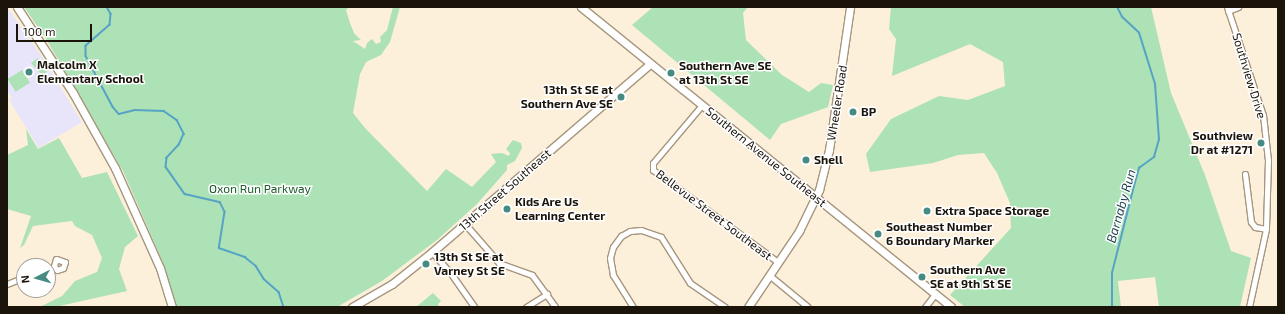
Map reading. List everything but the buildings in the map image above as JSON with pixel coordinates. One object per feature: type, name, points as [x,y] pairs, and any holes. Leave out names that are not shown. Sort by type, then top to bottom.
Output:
[{"type":"main road","points":[[17,7],[73,93],[115,168],[160,268],[172,307]]},
{"type":"main road","name":"Southern Avenue Southeast","points":[[581,7],[951,307]]},
{"type":"main road","name":"Wheeler Road","points":[[748,307],[802,226],[816,197],[829,150],[850,7]]},
{"type":"main road","name":"13th Street Southeast","points":[[352,307],[392,284],[432,252],[650,64]]},
{"type":"street","name":"Southview Drive","points":[[1238,7],[1228,9],[1263,115],[1268,160],[1266,229],[1249,307]]},
{"type":"street","name":"Bellevue Street Southeast","points":[[702,105],[652,166],[654,174],[778,262]]},
{"type":"street","points":[[1245,174],[1251,222],[1255,227],[1266,229]]},
{"type":"street","points":[[465,224],[499,263],[532,276],[553,305],[546,307]]},
{"type":"street","points":[[633,307],[612,272],[610,258],[619,238],[630,231],[641,230],[661,237],[690,282],[725,307]]},
{"type":"street","points":[[432,252],[452,275],[474,307]]},
{"type":"street","name":"Bellevue Street Southeast","points":[[769,275],[808,307]]},
{"type":"street","points":[[526,307],[546,294]]},
{"type":"street","points":[[925,307],[935,294]]},
{"type":"shaded area","name":"Malcolm X Elementary School","points":[[7,7],[41,55],[82,122],[39,148],[9,100],[12,98],[7,90]]},
{"type":"green space","name":"Oxon Run Parkway","points":[[24,7],[349,7],[346,10],[350,23],[354,33],[361,40],[353,41],[365,49],[367,43],[372,39],[376,44],[381,42],[380,37],[387,30],[393,7],[400,7],[390,42],[381,55],[366,62],[360,74],[353,113],[365,128],[427,191],[446,169],[472,187],[496,162],[491,154],[502,153],[509,156],[510,153],[506,149],[513,140],[521,143],[522,148],[515,161],[507,165],[507,170],[477,204],[437,240],[382,281],[337,307],[176,307],[161,258],[123,171],[46,39]]},
{"type":"green space","points":[[653,7],[748,7],[743,13],[746,40],[782,75],[809,92],[821,83],[833,85],[828,107],[781,124],[770,140],[632,25]]},
{"type":"green space","points":[[891,7],[1151,7],[1171,93],[1205,175],[1231,251],[1251,258],[1240,307],[1159,307],[1155,277],[1118,281],[1121,307],[965,307],[950,295],[1011,228],[1010,203],[997,173],[984,153],[958,155],[933,163],[870,172],[866,154],[891,119],[939,96],[968,100],[1005,86],[1003,62],[970,44],[892,76],[896,39],[889,29]]},
{"type":"green space","points":[[38,58],[47,72],[42,75],[31,63]]},
{"type":"green space","points":[[22,70],[30,83],[16,92],[8,79]]},
{"type":"green space","points":[[26,129],[38,149],[59,138],[82,178],[107,172],[138,236],[125,247],[119,269],[127,291],[55,307],[40,307],[62,296],[75,281],[97,272],[102,258],[92,235],[75,226],[72,221],[33,226],[24,245],[20,248],[31,216],[7,209],[7,155],[28,145]]},
{"type":"green space","points":[[433,293],[441,301],[438,304],[439,306],[416,307]]},
{"type":"waterway","points":[[107,7],[111,14],[110,25],[86,46],[86,56],[113,107],[119,114],[135,110],[164,111],[177,120],[184,134],[179,145],[167,158],[166,167],[185,194],[220,202],[225,212],[219,248],[245,257],[256,266],[264,279],[279,292],[284,307]]},
{"type":"waterway","name":"Barnaby Run","points":[[1112,307],[1112,273],[1139,168],[1154,157],[1159,140],[1155,84],[1139,33],[1122,17],[1117,7]]},
{"type":"place","name":"Malcolm X Elementary School","points":[[29,72]]},
{"type":"place","name":"Southern Ave SE at 13th St SE","points":[[671,73]]},
{"type":"place","name":"13th St SE at Southern Ave SE","points":[[621,97]]},
{"type":"place","name":"BP","points":[[853,112]]},
{"type":"place","name":"Southview Dr at #1271","points":[[1261,143]]},
{"type":"place","name":"Shell","points":[[806,160]]},
{"type":"place","name":"Kids Are Us Learning Center","points":[[507,209]]},
{"type":"place","name":"Extra Space Storage","points":[[927,211]]},
{"type":"place","name":"Southeast Number 6 Boundary Marker","points":[[878,234]]},
{"type":"place","name":"13th St SE at Varney St SE","points":[[426,264]]},
{"type":"place","name":"Southern Ave SE at 9th St SE","points":[[922,277]]}]
